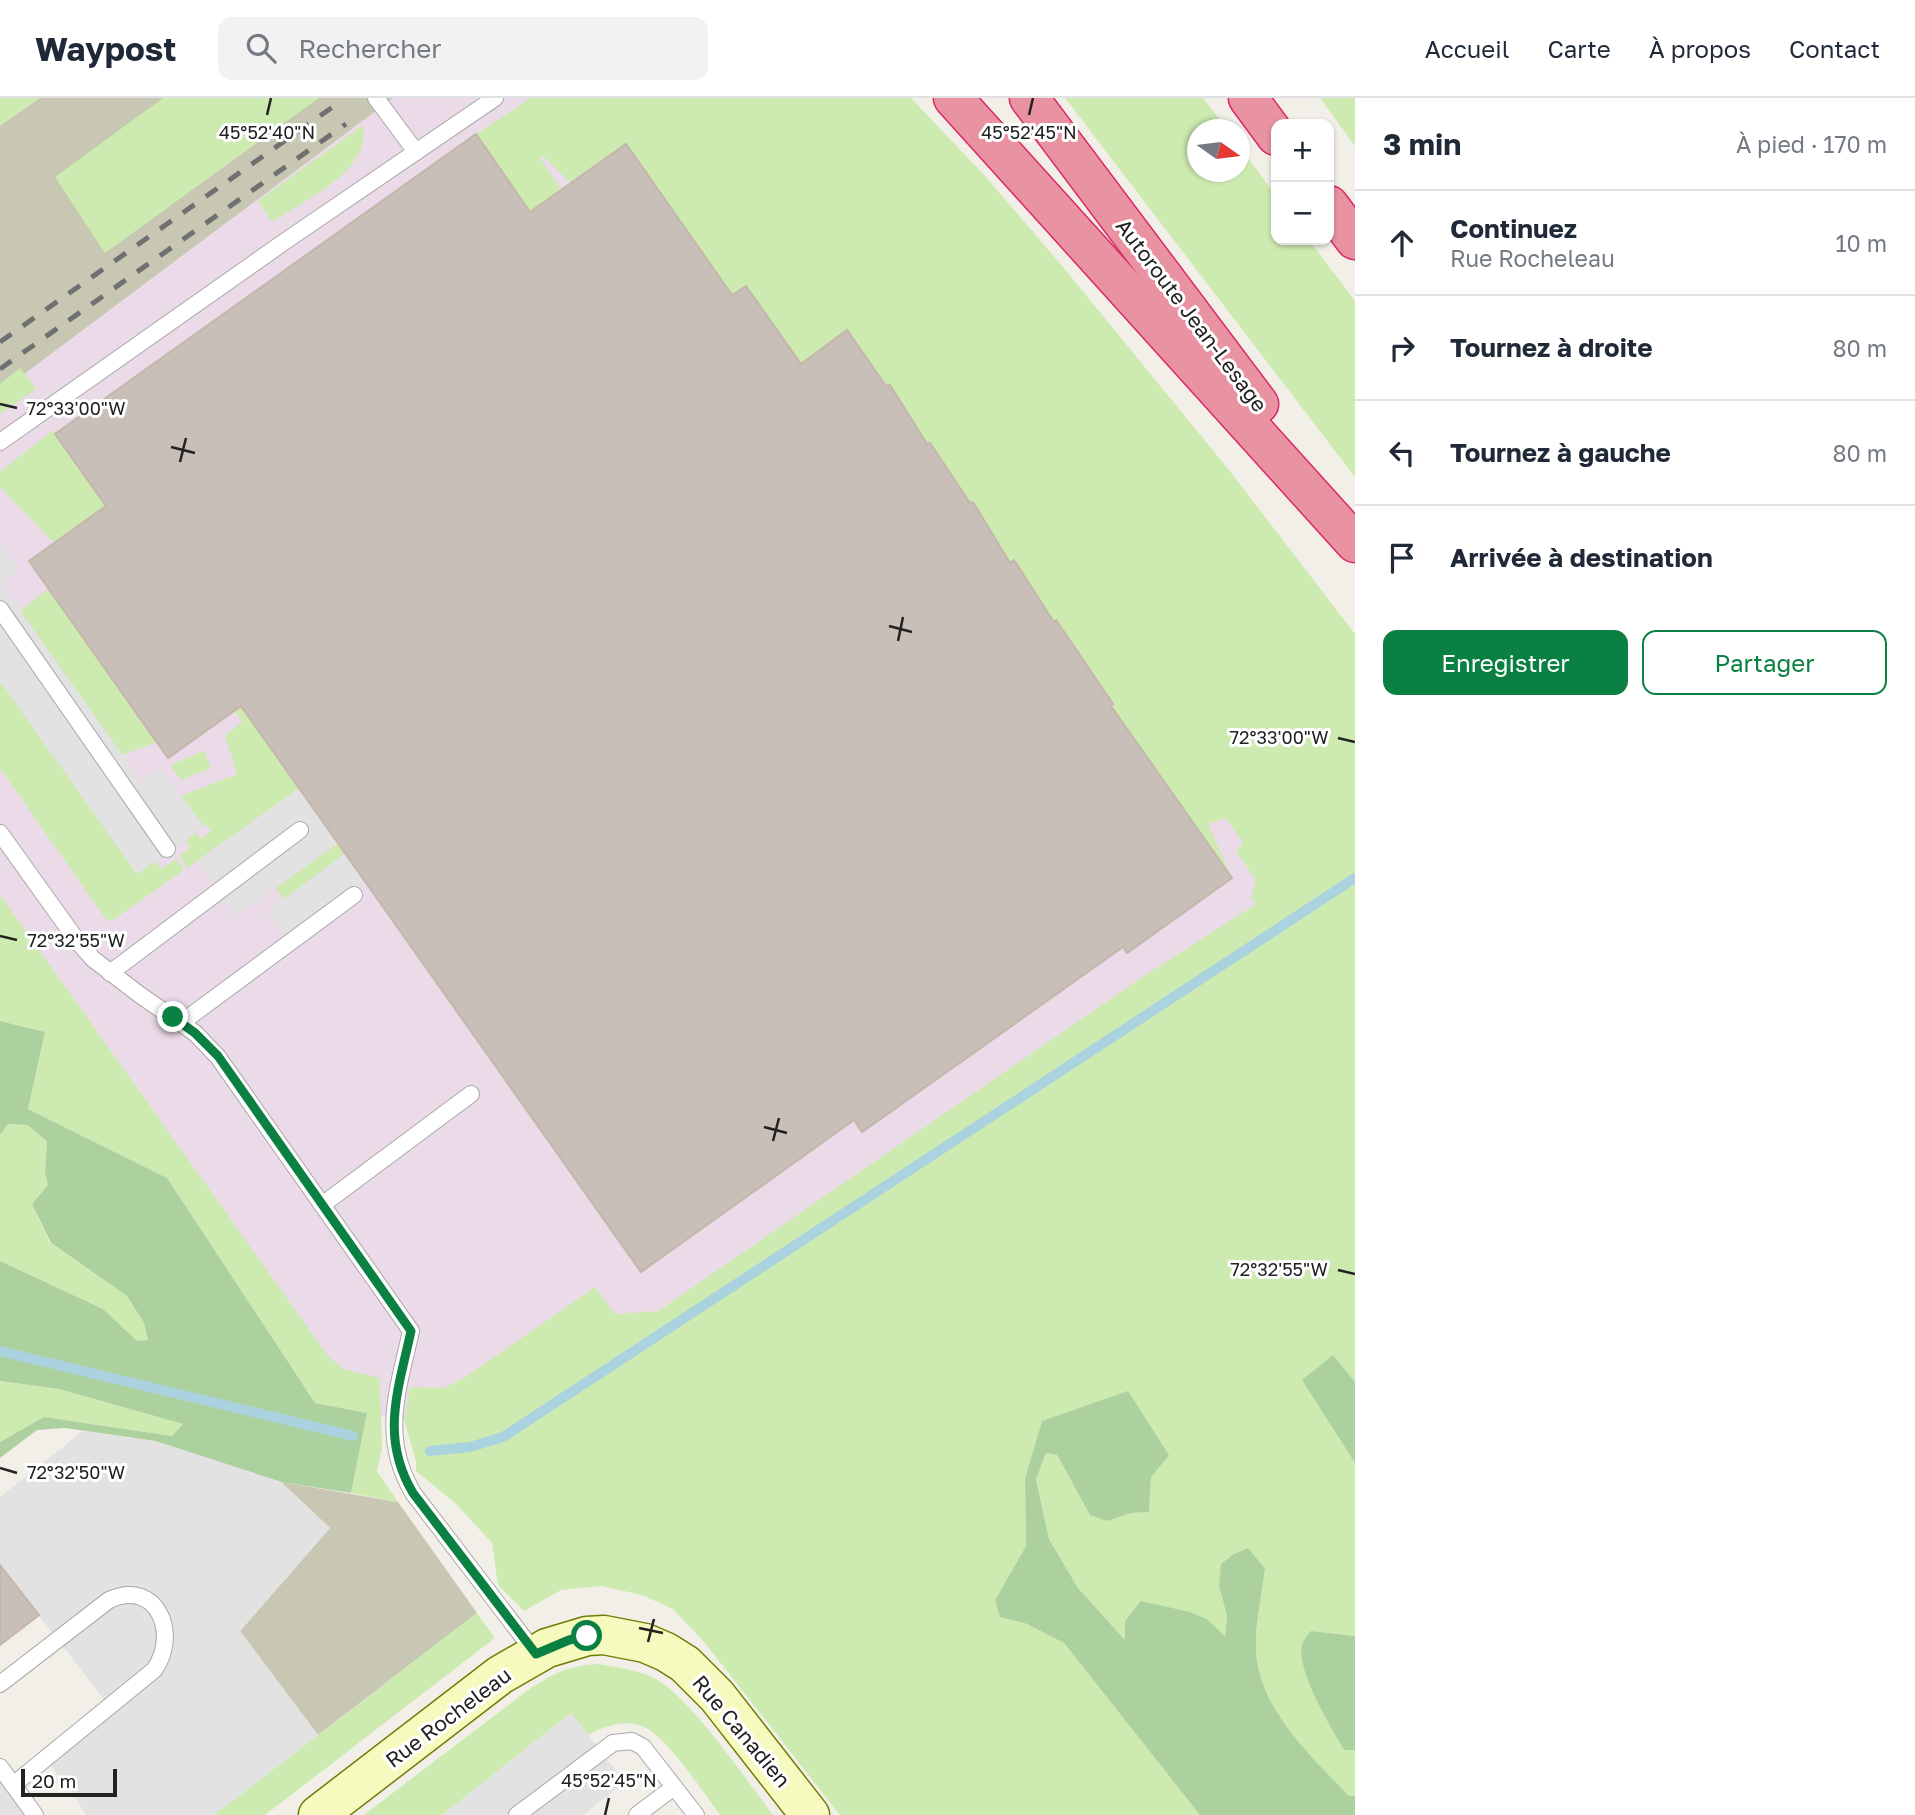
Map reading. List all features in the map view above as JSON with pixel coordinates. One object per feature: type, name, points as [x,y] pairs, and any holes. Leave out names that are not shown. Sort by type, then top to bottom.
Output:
[{"type":"highway","points":[[953,98],[1355,543]]},
{"type":"highway","name":"Autoroute Jean-Lesage","points":[[1029,98],[1355,532]]},
{"type":"highway","points":[[1250,98],[1271,128]]},
{"type":"highway","points":[[1334,212],[1355,240]]},
{"type":"street","name":"Rue Rocheleau","points":[[318,1815],[500,1675],[558,1644],[587,1636]]},
{"type":"street","name":"Rue Canadien","points":[[587,1636],[620,1637],[645,1643],[685,1664],[717,1696],[810,1815]]},
{"type":"lane","points":[[376,98],[416,152]]},
{"type":"lane","points":[[0,442],[495,98]]},
{"type":"lane","points":[[0,609],[167,849]]},
{"type":"lane","points":[[110,973],[300,830]]},
{"type":"lane","points":[[0,833],[78,942],[110,973],[195,1033],[218,1056],[411,1331],[393,1418],[395,1452],[402,1475],[536,1654]]},
{"type":"lane","points":[[181,1023],[354,895]]},
{"type":"lane","points":[[322,1205],[471,1094]]},
{"type":"lane","points":[[0,1684],[109,1600],[121,1595],[136,1594],[151,1603],[162,1619],[166,1637],[161,1661],[154,1670],[13,1785]]},
{"type":"lane","points":[[517,1815],[612,1742],[624,1740],[643,1747],[696,1815]]},
{"type":"lane","points":[[0,1767],[35,1815]]},
{"type":"lane","points":[[638,1815],[674,1787]]},
{"type":"shaded area","points":[[0,98],[393,98],[0,392]]},
{"type":"shaded area","points":[[40,98],[686,98],[1328,878],[541,1386],[453,1430],[315,1403],[0,931],[0,126]]},
{"type":"shaded area","points":[[0,542],[19,568],[1,584],[129,764],[142,782],[161,768],[204,827],[137,874],[0,681]]},
{"type":"shaded area","points":[[299,788],[338,843],[236,916],[197,862]]},
{"type":"shaded area","points":[[346,853],[368,885],[289,943],[267,912]]},
{"type":"shaded area","points":[[83,1431],[155,1441],[281,1482],[330,1528],[240,1631],[318,1735],[214,1815],[86,1815],[70,1789],[45,1759],[109,1706],[0,1565],[0,1497]]},
{"type":"shaded area","points":[[281,1482],[398,1502],[477,1613],[318,1735],[240,1631],[330,1528]]},
{"type":"shaded area","points":[[571,1713],[625,1782],[583,1815],[442,1815]]},
{"type":"shaded area","points":[[0,1767],[35,1815],[0,1815]]},
{"type":"green space","points":[[0,98],[40,98],[0,126]]},
{"type":"green space","points":[[163,98],[319,98],[105,253],[55,177]]},
{"type":"green space","points":[[531,98],[911,98],[986,177],[1063,267],[1229,470],[1355,634],[1355,1382],[1333,1355],[1303,1380],[1355,1463],[1355,1636],[1311,1631],[1344,1750],[1355,1750],[1355,1796],[1349,1797],[1303,1748],[1276,1711],[1266,1691],[1259,1671],[1256,1649],[1265,1569],[1219,1586],[1227,1616],[1225,1637],[1207,1619],[1190,1612],[1126,1641],[1078,1588],[1049,1539],[1036,1478],[1046,1453],[1057,1455],[1072,1483],[1107,1521],[1131,1513],[1149,1512],[1151,1477],[1042,1421],[1025,1478],[1026,1546],[995,1600],[1000,1617],[1027,1624],[1064,1643],[1200,1815],[840,1815],[705,1643],[673,1609],[642,1595],[601,1586],[561,1590],[524,1611],[498,1585],[492,1543],[455,1503],[416,1471],[416,1461],[404,1420],[410,1387],[444,1388],[464,1378],[595,1287],[615,1314],[658,1311],[1141,978],[1256,904],[1251,897],[1256,880],[1236,851],[1243,843],[1226,818],[1208,824],[1232,878],[1111,706],[1113,703],[1057,621],[1054,622],[1014,560],[1010,563],[973,502],[970,503],[930,443],[927,444],[890,385],[886,386],[848,331],[801,364],[746,286],[732,295],[626,144],[571,183],[544,157],[540,158],[561,190],[530,212],[476,134]]},
{"type":"green space","points":[[1065,98],[1203,98],[1219,119],[1187,119],[1187,182],[1250,182],[1250,161],[1271,189],[1271,245],[1313,245],[1355,301],[1355,477]]},
{"type":"green space","points":[[1320,98],[1355,98],[1355,146]]},
{"type":"green space","points":[[363,125],[363,141],[347,170],[318,194],[272,222],[258,201]]},
{"type":"green space","points":[[20,368],[36,389],[0,414],[0,384]]},
{"type":"green space","points":[[53,430],[106,506],[54,543],[0,487],[0,472]]},
{"type":"green space","points":[[48,589],[157,742],[122,755],[20,611]]},
{"type":"green space","points":[[0,681],[137,874],[156,861],[161,869],[176,859],[184,870],[110,921],[105,918],[0,768]]},
{"type":"green space","points":[[241,706],[299,788],[187,868],[179,856],[190,848],[185,840],[196,833],[201,839],[211,831],[207,825],[204,827],[181,796],[237,774],[225,736],[242,722],[234,710]]},
{"type":"green space","points":[[204,751],[211,768],[181,780],[170,765]]},
{"type":"green space","points":[[338,843],[346,853],[284,899],[276,888]]},
{"type":"green space","points":[[0,895],[328,1356],[343,1369],[380,1378],[382,1448],[377,1471],[398,1502],[351,1493],[367,1413],[315,1403],[167,1178],[28,1109],[45,1032],[0,1021]]},
{"type":"green space","points":[[0,1021],[45,1032],[28,1109],[167,1178],[315,1403],[367,1413],[351,1493],[281,1482],[155,1441],[65,1428],[37,1430],[0,1458],[0,1442],[44,1417],[172,1436],[183,1424],[59,1389],[0,1381],[0,1261],[103,1309],[137,1341],[148,1340],[144,1323],[127,1296],[51,1243],[32,1204],[48,1185],[45,1172],[47,1141],[27,1125],[8,1124],[0,1135]]},
{"type":"green space","points":[[8,1124],[27,1125],[47,1141],[45,1172],[48,1185],[32,1204],[50,1243],[127,1296],[144,1323],[148,1340],[137,1342],[103,1309],[0,1261],[0,1135]]},
{"type":"green space","points":[[1333,1355],[1355,1382],[1355,1463],[1302,1380]]},
{"type":"green space","points":[[0,1381],[59,1389],[183,1424],[172,1436],[44,1417],[0,1442]]},
{"type":"green space","points":[[1128,1391],[1169,1455],[1151,1477],[1149,1512],[1131,1513],[1107,1521],[1090,1515],[1057,1455],[1046,1453],[1036,1479],[1049,1539],[1078,1588],[1125,1640],[1125,1621],[1141,1601],[1190,1612],[1207,1619],[1225,1636],[1227,1616],[1219,1586],[1221,1564],[1248,1548],[1265,1569],[1256,1649],[1259,1671],[1266,1691],[1276,1711],[1303,1747],[1349,1796],[1355,1796],[1355,1815],[1200,1815],[1064,1643],[1027,1624],[1000,1617],[995,1600],[1026,1546],[1025,1478],[1042,1421]]},
{"type":"green space","points":[[477,1613],[495,1638],[265,1815],[214,1815]]},
{"type":"green space","points":[[1311,1631],[1355,1636],[1355,1750],[1344,1750],[1309,1684],[1302,1656],[1303,1643]]},
{"type":"green space","points":[[597,1664],[640,1672],[668,1687],[717,1740],[773,1815],[720,1815],[675,1755],[655,1734],[639,1725],[624,1723],[588,1735],[571,1713],[442,1815],[364,1815],[528,1690],[561,1672]]},
{"type":"building","points":[[476,134],[530,212],[626,144],[732,295],[746,286],[801,364],[847,330],[886,386],[890,385],[927,444],[930,443],[970,503],[973,502],[1010,563],[1014,560],[1054,622],[1056,620],[1113,704],[1111,706],[1232,878],[1127,953],[1123,947],[862,1132],[854,1120],[641,1272],[241,706],[168,758],[29,561],[106,506],[55,434]]},
{"type":"building","points":[[0,1565],[39,1615],[0,1645]]},
{"type":"waterway","points":[[430,1451],[470,1447],[503,1437],[1355,878]]},
{"type":"waterway","points":[[0,1351],[353,1436]]},
{"type":"railway","points":[[0,342],[334,106]]},
{"type":"railway","points":[[0,369],[346,124]]},
{"type":"route","points":[[173,1017],[195,1033],[218,1056],[411,1331],[393,1418],[395,1452],[402,1475],[413,1493],[536,1654],[569,1640],[587,1636]]}]
